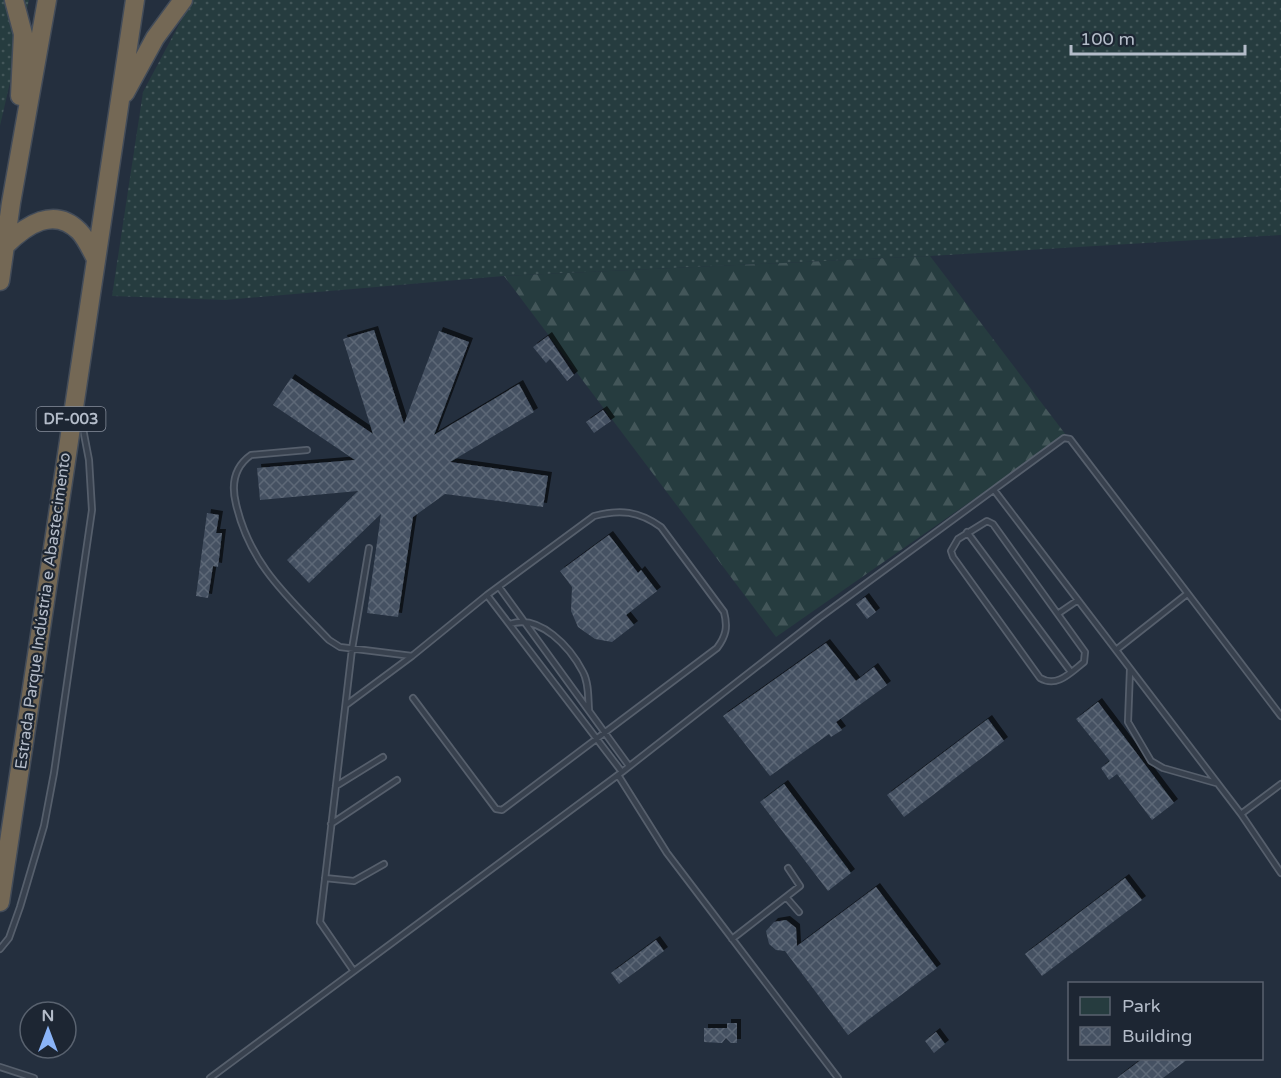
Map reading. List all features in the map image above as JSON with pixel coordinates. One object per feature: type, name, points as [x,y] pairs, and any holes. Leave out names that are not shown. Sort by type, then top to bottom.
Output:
[{"type":"highway","points":[[0,282],[11,203],[23,52],[23,34],[14,0]]},
{"type":"highway","points":[[11,203],[47,0]]},
{"type":"highway","name":"Estrada Parque Indústria e Abastecimento","points":[[0,902],[135,0]]},
{"type":"highway","points":[[119,105],[155,38],[183,0]]},
{"type":"highway","points":[[6,244],[21,230],[35,222],[51,219],[68,222],[80,232],[96,259]]},
{"type":"lane","points":[[0,949],[9,938],[20,908],[44,826],[89,537],[92,510],[89,460],[76,389]]},
{"type":"lane","points":[[210,1078],[620,774],[819,618],[1064,438],[1070,439],[1131,515],[1187,594],[1281,716]]},
{"type":"lane","points":[[307,450],[251,455],[236,471],[233,482],[237,508],[251,550],[274,584],[329,640],[340,647],[412,656]]},
{"type":"lane","points":[[994,490],[1241,813],[1281,873]]},
{"type":"lane","points":[[346,705],[412,656],[487,595],[594,516],[611,512],[631,512],[648,518],[661,528],[724,612],[727,624],[725,637],[717,648],[499,810],[413,698]]},
{"type":"lane","points":[[982,522],[993,524],[1059,613],[1085,652],[1084,662],[1052,683],[1040,678],[953,557],[953,545],[982,522]]},
{"type":"lane","points":[[967,532],[1071,672]]},
{"type":"lane","points":[[353,970],[320,922],[352,649],[369,548]]},
{"type":"lane","points":[[499,587],[629,766]]},
{"type":"lane","points":[[1116,650],[1187,594]]},
{"type":"lane","points":[[487,595],[597,738],[667,853],[838,1078]]},
{"type":"lane","points":[[1059,613],[1078,600]]},
{"type":"lane","points":[[510,624],[522,620],[551,633],[560,640],[584,673],[589,710]]},
{"type":"lane","points":[[1130,669],[1128,722],[1151,760],[1163,768],[1216,783]]},
{"type":"lane","points":[[336,786],[383,756]]},
{"type":"lane","points":[[331,824],[397,780]]},
{"type":"lane","points":[[1241,813],[1281,784]]},
{"type":"lane","points":[[325,878],[354,881],[384,864]]},
{"type":"lane","points":[[732,939],[800,886],[788,868]]},
{"type":"lane","points":[[786,897],[799,912]]},
{"type":"lane","points":[[0,1067],[34,1078]]},
{"type":"green space","points":[[0,0],[29,0],[0,126]]},
{"type":"green space","points":[[192,0],[1281,0],[1281,235],[930,256],[504,276],[225,300],[112,296],[143,92]]},
{"type":"green space","points":[[930,256],[1066,435],[776,637],[504,276]]},
{"type":"building","points":[[374,330],[404,424],[439,331],[469,342],[434,435],[519,384],[534,412],[450,462],[548,476],[543,507],[445,494],[413,517],[398,617],[367,613],[381,514],[309,583],[287,560],[358,491],[260,500],[257,468],[355,460],[273,405],[291,378],[373,434],[343,339]]},
{"type":"building","points":[[548,336],[574,375],[567,381],[550,359],[546,363],[533,347]]},
{"type":"building","points":[[603,410],[611,421],[594,433],[586,422]]},
{"type":"building","points":[[207,513],[219,515],[216,533],[222,533],[218,567],[213,566],[208,598],[196,596]]},
{"type":"building","points":[[609,535],[638,573],[641,570],[657,591],[626,615],[634,625],[612,642],[595,639],[578,627],[571,611],[572,587],[560,571]]},
{"type":"building","points":[[865,597],[876,612],[867,619],[856,604]]},
{"type":"building","points":[[826,643],[856,681],[874,667],[887,685],[836,722],[842,730],[831,737],[829,734],[770,776],[723,716]]},
{"type":"building","points":[[1098,702],[1174,803],[1152,820],[1117,774],[1109,780],[1101,768],[1110,761],[1076,719]]},
{"type":"building","points":[[988,719],[1004,741],[904,817],[887,795]]},
{"type":"building","points":[[784,784],[851,873],[828,891],[760,802]]},
{"type":"building","points":[[1125,878],[1142,900],[1042,976],[1025,954]]},
{"type":"building","points":[[876,887],[937,968],[848,1035],[785,951],[776,950],[769,944],[766,931],[774,922],[786,920],[796,928],[797,946]]},
{"type":"building","points":[[656,940],[664,951],[619,984],[611,973]]},
{"type":"building","points":[[727,1023],[737,1023],[737,1043],[731,1043],[726,1038],[722,1043],[704,1042],[704,1028],[727,1028]]},
{"type":"building","points":[[936,1032],[945,1044],[934,1053],[925,1041]]},
{"type":"building","points":[[1141,1060],[1187,1060],[1163,1078],[1117,1078]]}]
